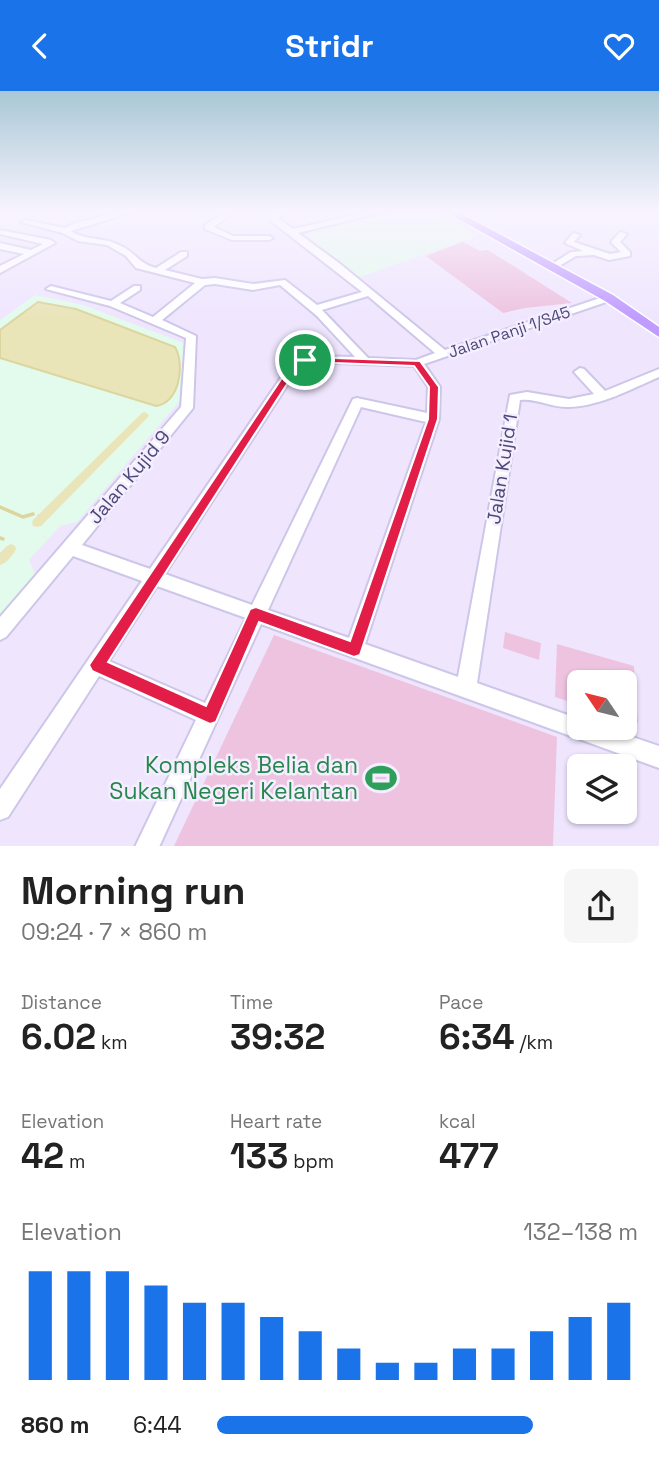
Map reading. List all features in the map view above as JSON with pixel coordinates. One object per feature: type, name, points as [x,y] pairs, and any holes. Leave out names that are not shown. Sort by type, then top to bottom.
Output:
[{"type":"main road","points":[[515,247],[609,298],[659,333]]},
{"type":"street","points":[[5,247],[31,253]]},
{"type":"street","points":[[0,271],[43,247]]},
{"type":"street","points":[[118,247],[133,255],[138,265],[202,282],[214,281],[253,287],[279,281],[316,309],[366,362]]},
{"type":"street","points":[[310,247],[443,354]]},
{"type":"street","points":[[581,247],[609,257],[627,254],[620,247]]},
{"type":"street","points":[[551,267],[574,254],[595,252]]},
{"type":"street","points":[[159,270],[184,254]]},
{"type":"street","points":[[51,289],[113,304],[156,320],[202,282]]},
{"type":"street","points":[[113,304],[137,288]]},
{"type":"street","points":[[316,309],[369,293]]},
{"type":"street","name":"Jalan Panji 1/S45","points":[[0,809],[157,577],[295,365],[310,359],[416,363],[609,298]]},
{"type":"street","name":"Jalan Kujid 9","points":[[0,631],[187,408],[192,337],[156,320]]},
{"type":"street","points":[[354,650],[433,419],[434,387],[416,363]]},
{"type":"street","points":[[580,372],[602,395]]},
{"type":"street","name":"Jalan Kujid 1","points":[[467,689],[514,398],[522,395],[572,403],[602,395],[659,373]]},
{"type":"street","points":[[147,846],[357,402],[433,419]]},
{"type":"street","points":[[70,548],[659,757]]},
{"type":"street","points":[[97,665],[210,716]]},
{"type":"shaded area","points":[[321,247],[445,247],[357,278]]},
{"type":"shaded area","points":[[449,247],[488,250],[572,303],[503,313],[426,256]]},
{"type":"shaded area","points":[[35,295],[83,305],[189,345],[184,396],[77,522],[60,526],[29,560],[35,574],[0,615],[0,320]]},
{"type":"shaded area","points":[[38,302],[76,309],[175,347],[180,372],[170,398],[156,406],[0,358],[0,330]]},
{"type":"shaded area","points":[[505,632],[541,643],[539,660],[503,648]]},
{"type":"shaded area","name":"Kompleks Belia dan Sukan Negeri Kelantan","points":[[274,635],[557,737],[553,846],[174,846]]},
{"type":"shaded area","points":[[557,644],[634,666],[634,670],[567,670],[567,701],[555,697]]},
{"type":"waterway","points":[[37,523],[145,415]]},
{"type":"waterway","points":[[0,507],[23,517],[33,514]]},
{"type":"waterway","points":[[0,560],[11,549]]},
{"type":"place","name":"Kompleks Belia dan Sukan Negeri Kelantan","points":[[381,778]]},
{"type":"route","points":[[305,360],[416,363],[434,387],[433,419],[354,650],[256,614],[210,716],[97,665],[295,365],[305,360]]}]
